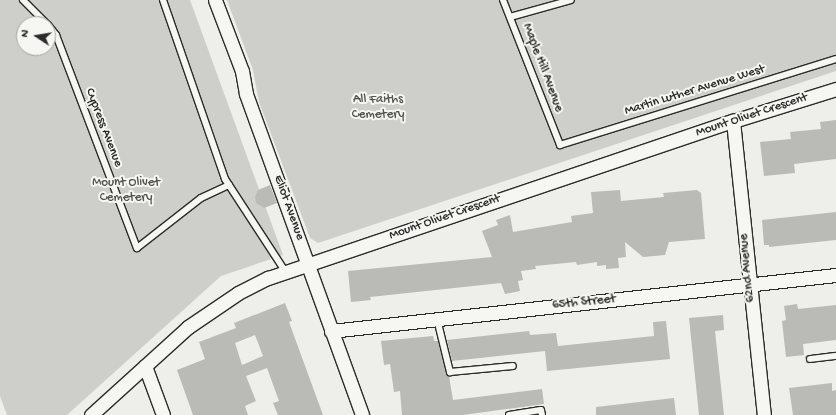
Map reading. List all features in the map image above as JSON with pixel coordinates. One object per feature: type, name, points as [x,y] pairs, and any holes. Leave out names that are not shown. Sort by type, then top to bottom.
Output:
[{"type":"street","name":"Eliot Avenue","points":[[215,0],[242,71],[246,94],[304,253],[306,264],[362,415]]},
{"type":"street","name":"Mount Olivet Crescent","points":[[91,415],[188,327],[217,305],[285,271],[733,121],[836,89]]},
{"type":"street","name":"62nd Avenue","points":[[733,121],[764,415]]},
{"type":"street","name":"65th Street","points":[[331,331],[836,275]]},
{"type":"street","points":[[145,366],[163,415]]},
{"type":"lane","name":"Cypress Avenue","points":[[23,0],[40,16]]},
{"type":"lane","points":[[163,0],[229,185],[285,271]]},
{"type":"lane","name":"Maple Hill Avenue","points":[[503,0],[560,145]]},
{"type":"lane","points":[[510,17],[571,0]]},
{"type":"lane","name":"Cypress Avenue","points":[[56,35],[137,248],[201,198],[229,185]]},
{"type":"lane","name":"Martin Luther Avenue West","points":[[560,145],[836,59]]},
{"type":"lane","points":[[437,319],[450,372],[513,366]]},
{"type":"lane","points":[[810,359],[836,356]]},
{"type":"lane","points":[[509,415],[541,410],[542,415]]},
{"type":"green space","name":"Mount Olivet Cemetery","points":[[0,0],[190,0],[283,255],[221,276],[67,415],[7,415],[0,396]]},
{"type":"green space","name":"All Faiths Cemetery","points":[[227,0],[836,0],[836,71],[318,243],[310,238],[259,102],[253,70]]},
{"type":"building","points":[[836,120],[836,159],[794,164],[795,173],[764,176],[760,142],[791,139],[790,132],[821,129],[820,122]]},
{"type":"building","points":[[270,185],[277,203],[264,208],[256,203],[255,197],[258,190]]},
{"type":"building","points":[[620,190],[621,201],[664,197],[663,193],[697,190],[701,193],[705,239],[669,242],[665,255],[643,257],[625,242],[626,257],[618,258],[619,268],[606,269],[606,265],[597,266],[597,262],[577,265],[576,262],[535,266],[536,269],[521,271],[523,280],[518,281],[520,291],[505,294],[501,283],[370,297],[371,300],[351,302],[348,271],[492,257],[482,231],[498,225],[496,220],[510,215],[513,232],[572,222],[571,216],[593,213],[591,192]]},
{"type":"building","points":[[836,212],[836,240],[769,247],[769,245],[764,245],[762,220]]},
{"type":"building","points":[[285,303],[292,321],[289,322],[323,415],[278,415],[273,403],[279,401],[267,368],[246,376],[256,401],[245,406],[248,415],[193,415],[177,370],[205,359],[199,342],[236,328],[234,323]],"holes":[[[255,335],[263,356],[242,365],[235,343]]]},
{"type":"building","points":[[797,304],[798,309],[836,305],[836,340],[803,344],[804,355],[786,357],[782,321],[786,320],[784,306]]},
{"type":"building","points":[[723,315],[724,330],[715,331],[724,415],[699,415],[689,318]]},
{"type":"building","points":[[666,321],[670,359],[547,371],[545,351],[452,361],[447,340],[529,331],[530,335],[556,333],[558,346],[654,336],[653,322]]},
{"type":"building","points":[[433,336],[434,341],[438,341],[446,373],[449,376],[453,400],[542,389],[544,404],[463,415],[402,415],[400,391],[394,392],[390,364],[384,365],[381,341]]},
{"type":"building","points":[[832,383],[832,391],[836,390],[836,415],[793,415],[789,388]]},
{"type":"building","points":[[674,398],[676,415],[596,415],[596,407]]}]
